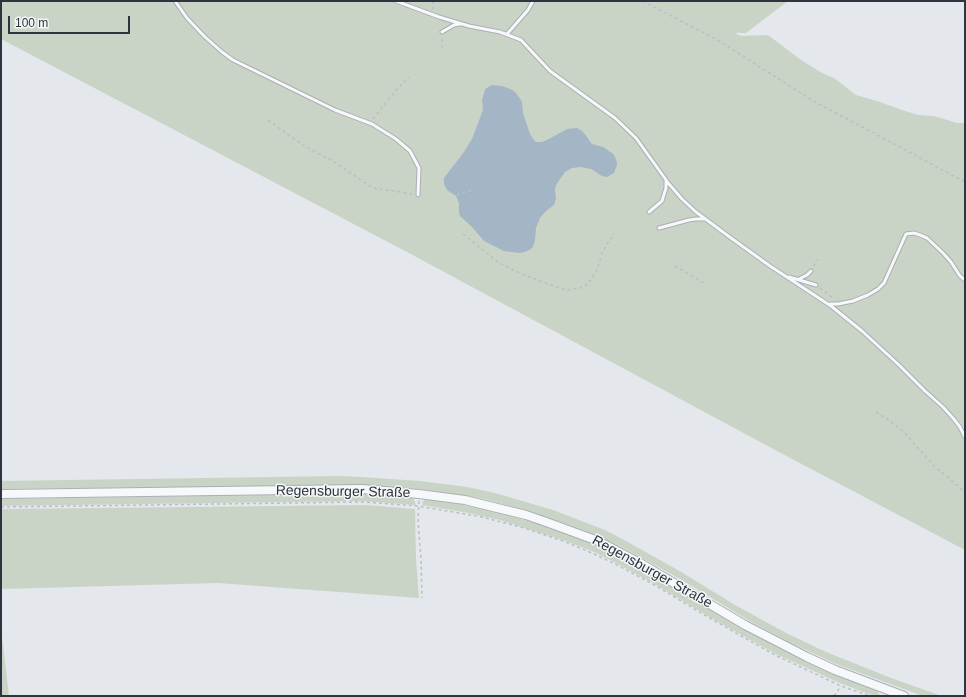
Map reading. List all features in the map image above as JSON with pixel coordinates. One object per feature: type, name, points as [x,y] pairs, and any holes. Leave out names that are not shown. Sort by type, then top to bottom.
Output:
[{"type":"street","name":"Regensburger Straße","points":[[1,494],[362,490],[419,494],[465,500],[526,515],[598,541],[640,563],[745,625],[788,648],[835,670],[904,696]]},
{"type":"lane","points":[[175,1],[187,18],[204,36],[233,60],[336,110],[370,123],[396,139],[410,151],[419,168],[418,195]]},
{"type":"lane","points":[[396,1],[461,24],[500,32],[520,40],[550,71],[615,118],[636,138],[666,180],[682,199],[731,238],[828,304],[862,331],[899,364],[925,391],[943,406],[965,436]]},
{"type":"lane","points":[[507,34],[528,10],[533,1]]},
{"type":"lane","points":[[442,32],[454,25],[461,24]]},
{"type":"lane","points":[[649,212],[662,201],[666,188],[666,180]]},
{"type":"lane","points":[[659,228],[689,220],[706,219]]},
{"type":"lane","points":[[828,304],[853,301],[878,289],[884,283],[906,234],[914,233],[927,238],[943,253],[960,276],[965,280]]},
{"type":"lane","points":[[799,279],[811,271]]},
{"type":"lane","points":[[785,275],[816,285]]},
{"type":"path","points":[[433,1],[433,9]]},
{"type":"path","points":[[643,1],[721,42],[810,99],[965,182]]},
{"type":"path","points":[[442,32],[442,48]]},
{"type":"path","points":[[370,123],[409,76]]},
{"type":"path","points":[[268,120],[304,146],[333,161],[370,186],[377,189],[406,192],[418,195]]},
{"type":"path","points":[[457,195],[472,190]]},
{"type":"path","points":[[463,234],[499,263],[522,274],[568,290],[587,285],[598,270],[602,253],[614,233]]},
{"type":"path","points":[[675,266],[706,284]]},
{"type":"path","points":[[876,412],[904,432],[933,465],[965,492]]},
{"type":"path","points":[[1,507],[363,502],[418,506],[476,516],[524,528],[559,540],[600,557],[651,583],[726,628],[775,655],[841,686],[870,696]]},
{"type":"path","points":[[418,509],[422,598]]},
{"type":"path","points":[[834,696],[841,686]]},
{"type":"green space","points":[[1,1],[788,1],[746,33],[738,32],[736,34],[741,36],[768,35],[801,60],[822,73],[834,78],[856,95],[918,115],[934,116],[957,123],[965,123],[965,550],[777,451],[407,252],[1,39]]},
{"type":"green space","points":[[340,476],[420,481],[467,487],[495,493],[553,510],[605,530],[626,541],[683,573],[735,605],[788,634],[826,652],[891,678],[942,696],[923,696],[836,664],[785,640],[750,621],[680,579],[622,547],[575,527],[549,518],[479,498],[421,489],[362,485],[1,489],[1,481]]},
{"type":"green space","points":[[337,494],[412,497],[416,505],[362,501],[1,506],[1,499]]},
{"type":"green space","points":[[426,499],[505,514],[573,535],[638,566],[779,647],[834,673],[877,690],[880,696],[874,696],[842,684],[776,654],[651,582],[594,552],[566,541],[500,520],[422,505],[423,501]]},
{"type":"green space","points":[[366,505],[415,509],[416,559],[419,598],[218,583],[1,589],[1,509]]},
{"type":"green space","points":[[1,628],[9,696],[1,696]]},
{"type":"water","points":[[492,85],[510,89],[519,97],[522,102],[523,113],[530,134],[536,142],[542,142],[567,129],[577,128],[582,131],[592,144],[603,147],[612,153],[617,162],[614,173],[607,177],[602,176],[591,169],[581,167],[572,168],[565,172],[556,185],[556,198],[554,205],[540,218],[536,228],[533,247],[525,252],[519,253],[504,251],[484,241],[460,216],[459,203],[456,196],[447,190],[444,184],[444,178],[472,139],[483,110],[482,100],[485,89]]}]
